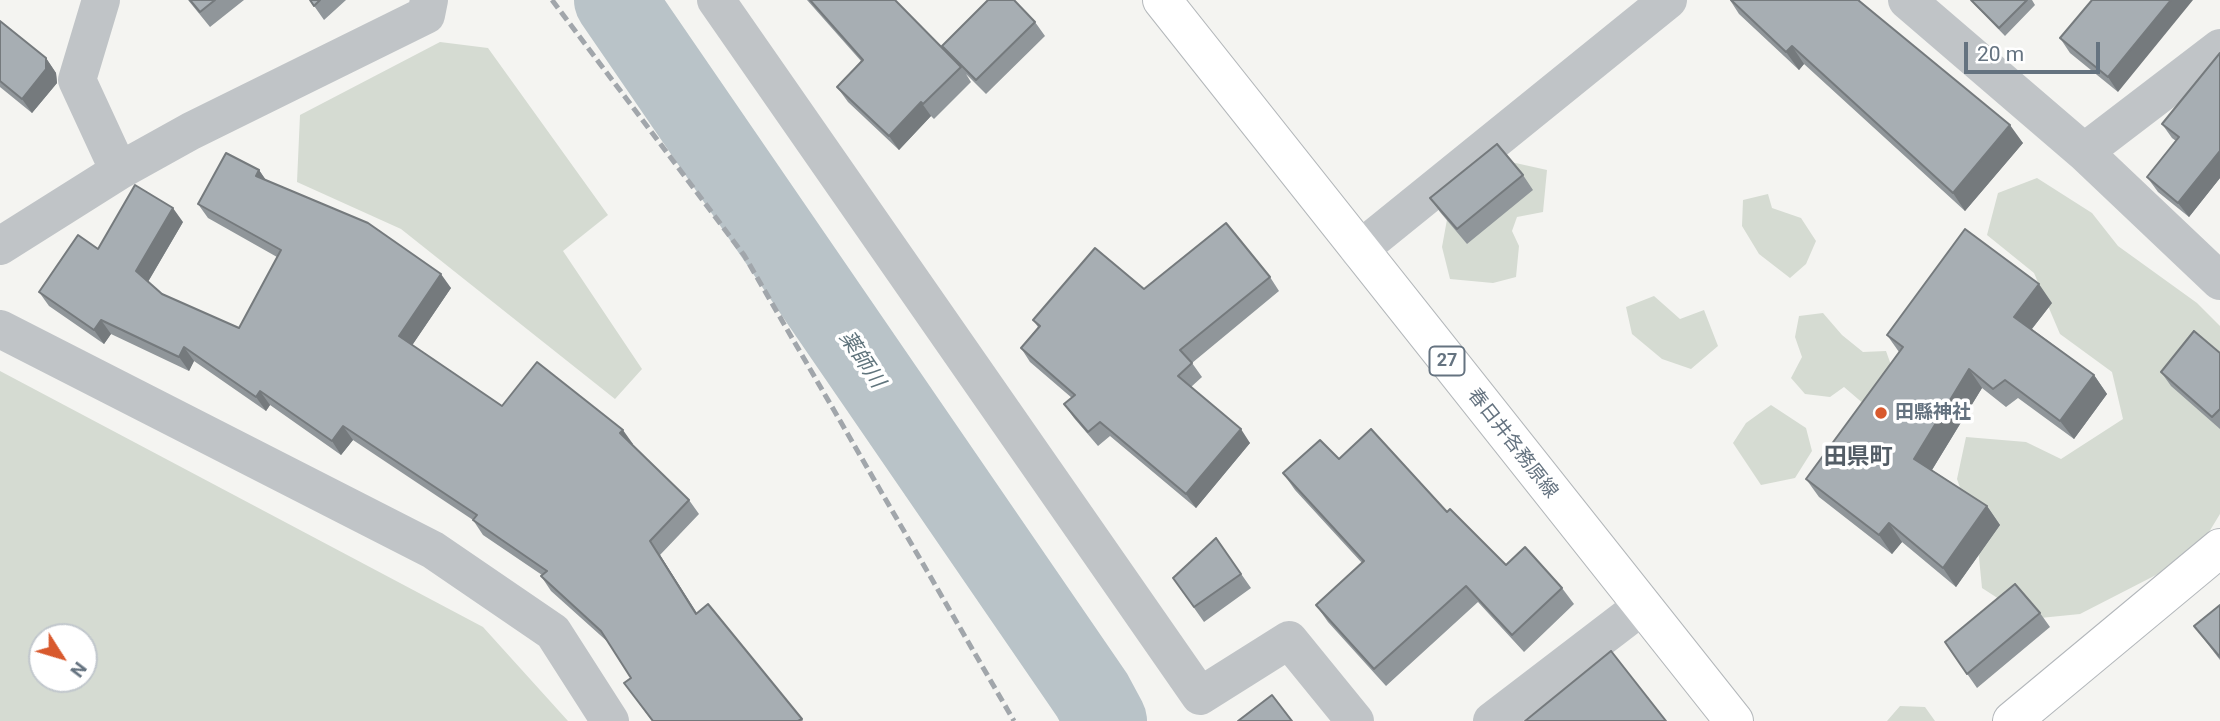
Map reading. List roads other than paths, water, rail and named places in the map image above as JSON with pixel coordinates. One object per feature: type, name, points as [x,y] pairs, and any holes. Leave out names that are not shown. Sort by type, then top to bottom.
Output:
[{"type":"main road","name":"春日井各務原線","points":[[1161,0],[1734,721]]},
{"type":"main road","points":[[2012,721],[2220,548]]},
{"type":"street","points":[[102,0],[77,80],[119,171]]},
{"type":"street","points":[[0,246],[119,171],[191,131],[426,15],[429,0]]},
{"type":"street","points":[[716,0],[1200,696],[1289,640],[1355,721]]},
{"type":"street","points":[[1359,250],[1668,0]]},
{"type":"street","points":[[1907,0],[2084,152],[2220,281]]},
{"type":"street","points":[[2084,152],[2220,48]]},
{"type":"street","points":[[0,329],[433,550],[553,632],[610,721]]},
{"type":"street","points":[[1492,721],[1641,607]]},
{"type":"waterway","name":"薬師川","points":[[615,0],[1092,695],[1106,721]]},
{"type":"railway","points":[[552,0],[744,255],[1014,721]]},
{"type":"place","name":"田縣神社","points":[[1881,413]]},
{"type":"district","name":"田県町","points":[[1858,458]]}]
